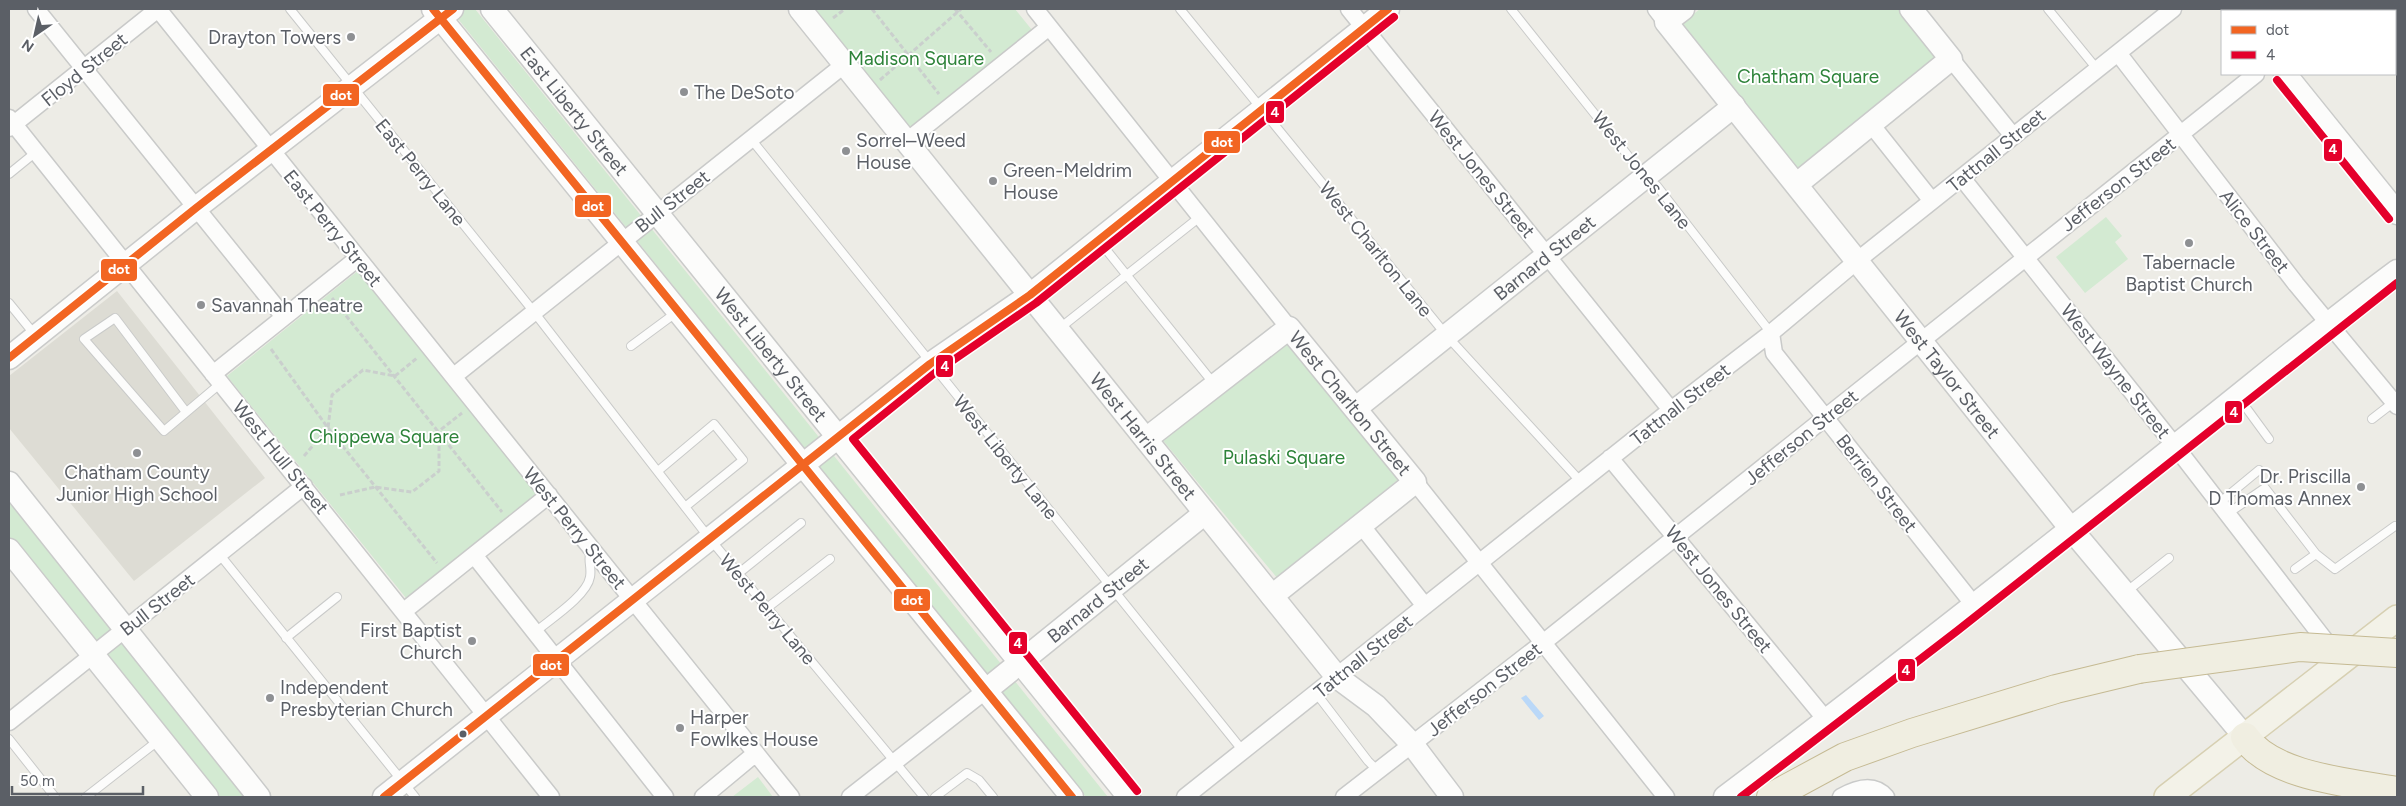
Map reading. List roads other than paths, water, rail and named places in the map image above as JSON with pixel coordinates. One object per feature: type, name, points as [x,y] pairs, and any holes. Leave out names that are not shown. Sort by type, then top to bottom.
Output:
[{"type":"highway","points":[[1771,797],[1845,757],[2056,689],[2139,668],[2300,647],[2397,653]]},
{"type":"highway","points":[[2244,737],[2251,748],[2270,759],[2310,776],[2397,791]]},
{"type":"main road","name":"East Liberty Street","points":[[492,9],[658,213]]},
{"type":"main road","name":"West Harris Street","points":[[800,9],[1337,677],[1376,706],[1412,744],[1452,797]]},
{"type":"main road","points":[[384,797],[409,790],[485,716],[930,364],[1030,295],[1388,9]]},
{"type":"main road","points":[[1797,184],[1870,123],[1952,59],[1911,9]]},
{"type":"main road","points":[[9,358],[196,208],[352,87],[442,12],[622,240],[1072,797]]},
{"type":"main road","name":"West Taylor Street","points":[[1668,13],[1734,106],[2071,529],[2244,737]]},
{"type":"main road","points":[[2286,75],[2397,213]]},
{"type":"main road","name":"Barnard Street","points":[[1356,408],[1734,106]]},
{"type":"main road","name":"West Liberty Street","points":[[658,213],[1129,797]]},
{"type":"main road","points":[[1726,797],[1827,721],[2328,323],[2397,271]]},
{"type":"main road","points":[[1146,439],[1214,384],[1289,328]]},
{"type":"main road","name":"West Charlton Street","points":[[1289,328],[1415,482]]},
{"type":"main road","points":[[1272,596],[1415,482]]},
{"type":"main road","points":[[9,483],[124,630],[260,797]]},
{"type":"main road","name":"Barnard Street","points":[[985,691],[1205,513]]},
{"type":"main road","points":[[9,550],[208,797]]},
{"type":"main road","points":[[2167,797],[2397,618]]},
{"type":"street","points":[[36,9],[284,317]]},
{"type":"street","name":"Floyd Street","points":[[10,124],[158,9]]},
{"type":"street","name":"East Perry Street","points":[[158,9],[454,376]]},
{"type":"street","name":"West Charlton Street","points":[[1035,9],[1289,328]]},
{"type":"street","name":"West Jones Street","points":[[1349,9],[1671,410]]},
{"type":"street","name":"Tattnall Street","points":[[1185,797],[1610,458],[1771,333],[1858,260],[2173,9]]},
{"type":"street","points":[[908,141],[1049,27]]},
{"type":"street","name":"Alice Street","points":[[2118,52],[2180,135],[2328,323],[2396,404]]},
{"type":"street","points":[[1952,59],[2013,136]]},
{"type":"street","name":"Bull Street","points":[[454,376],[622,240],[845,64]]},
{"type":"street","name":"Jefferson Street","points":[[1344,797],[1544,642],[2255,75]]},
{"type":"street","points":[[1870,123],[1932,201]]},
{"type":"street","name":"West Hull Street","points":[[10,124],[36,152],[551,797]]},
{"type":"street","name":"West Wayne Street","points":[[1962,178],[2175,446],[2342,661]]},
{"type":"street","points":[[217,378],[284,317],[358,258]]},
{"type":"street","name":"Berrien Street","points":[[1771,333],[1774,353],[1974,605]]},
{"type":"street","name":"West Perry Street","points":[[454,376],[791,797]]},
{"type":"street","name":"West Jones Street","points":[[1610,458],[1827,721]]},
{"type":"street","name":"West Charlton Street","points":[[1415,482],[1666,797]]},
{"type":"street","name":"Bull Street","points":[[9,722],[304,486]]},
{"type":"street","points":[[404,611],[549,495]]},
{"type":"street","points":[[1361,525],[1425,606]]},
{"type":"street","points":[[474,554],[534,633],[665,797]]},
{"type":"street","name":"Barnard Street","points":[[850,797],[985,691]]},
{"type":"street","points":[[703,797],[756,754]]},
{"type":"street","points":[[1841,797],[1853,790],[1868,787],[1882,793],[1886,797]]},
{"type":"lane","name":"East Perry Lane","points":[[290,9],[534,312]]},
{"type":"lane","name":"West Charlton Lane","points":[[1180,9],[1448,336],[1581,482]]},
{"type":"lane","name":"West Jones Lane","points":[[1511,9],[1645,177],[1657,186],[1771,333]]},
{"type":"lane","points":[[2048,9],[2097,69]]},
{"type":"lane","name":"West Liberty Lane","points":[[751,139],[1243,751]]},
{"type":"lane","points":[[9,174],[36,152]]},
{"type":"lane","points":[[1058,330],[1125,274],[1201,216]]},
{"type":"lane","points":[[1098,240],[1214,384]]},
{"type":"lane","points":[[9,303],[36,337]]},
{"type":"lane","points":[[631,346],[679,311]]},
{"type":"lane","name":"West Perry Lane","points":[[534,312],[710,539],[924,797]]},
{"type":"lane","points":[[186,412],[116,318],[84,339],[164,431],[186,412],[217,378]]},
{"type":"lane","points":[[2238,396],[2269,439]]},
{"type":"lane","points":[[2372,419],[2396,404]]},
{"type":"lane","points":[[658,471],[714,424],[743,460],[685,507]]},
{"type":"lane","points":[[2223,508],[2259,470]]},
{"type":"lane","points":[[2223,508],[2265,488],[2316,554],[2335,569],[2394,526]]},
{"type":"lane","points":[[739,573],[801,523]]},
{"type":"lane","points":[[534,633],[583,592],[590,578],[588,556],[592,549]]},
{"type":"lane","points":[[2295,569],[2316,554]]},
{"type":"lane","points":[[220,555],[409,790]]},
{"type":"lane","points":[[2124,593],[2169,558]]},
{"type":"lane","points":[[768,608],[830,559]]},
{"type":"lane","points":[[286,638],[337,597]]},
{"type":"lane","points":[[1316,693],[1368,761],[1378,771]]},
{"type":"lane","points":[[9,739],[56,797]]},
{"type":"lane","points":[[86,797],[160,739]]},
{"type":"lane","points":[[935,797],[967,773],[979,780],[993,797]]},
{"type":"water","points":[[1526,695],[1544,716],[1539,720],[1521,698]]},
{"type":"place","name":"Drayton Towers","points":[[351,37]]},
{"type":"place","name":"The DeSoto","points":[[684,92]]},
{"type":"place","name":"Sorrel–Weed House","points":[[846,151]]},
{"type":"place","name":"Green-Meldrim House","points":[[993,181]]},
{"type":"place","name":"Tabernacle Baptist Church","points":[[2189,243]]},
{"type":"place","name":"Savannah Theatre","points":[[201,305]]},
{"type":"place","name":"Chatham County Junior High School","points":[[137,453]]},
{"type":"place","name":"Dr. Priscilla D Thomas Annex","points":[[2361,487]]},
{"type":"place","name":"First Baptist Church","points":[[472,641]]},
{"type":"place","name":"Independent Presbyterian Church","points":[[270,698]]},
{"type":"place","name":"Harper Fowlkes House","points":[[680,728]]},
{"type":"park label","name":"Madison Square","points":[[916,58]]},
{"type":"park label","name":"Chatham Square","points":[[1808,76]]},
{"type":"park label","name":"Chippewa Square","points":[[384,436]]},
{"type":"park label","name":"Pulaski Square","points":[[1284,457]]}]
